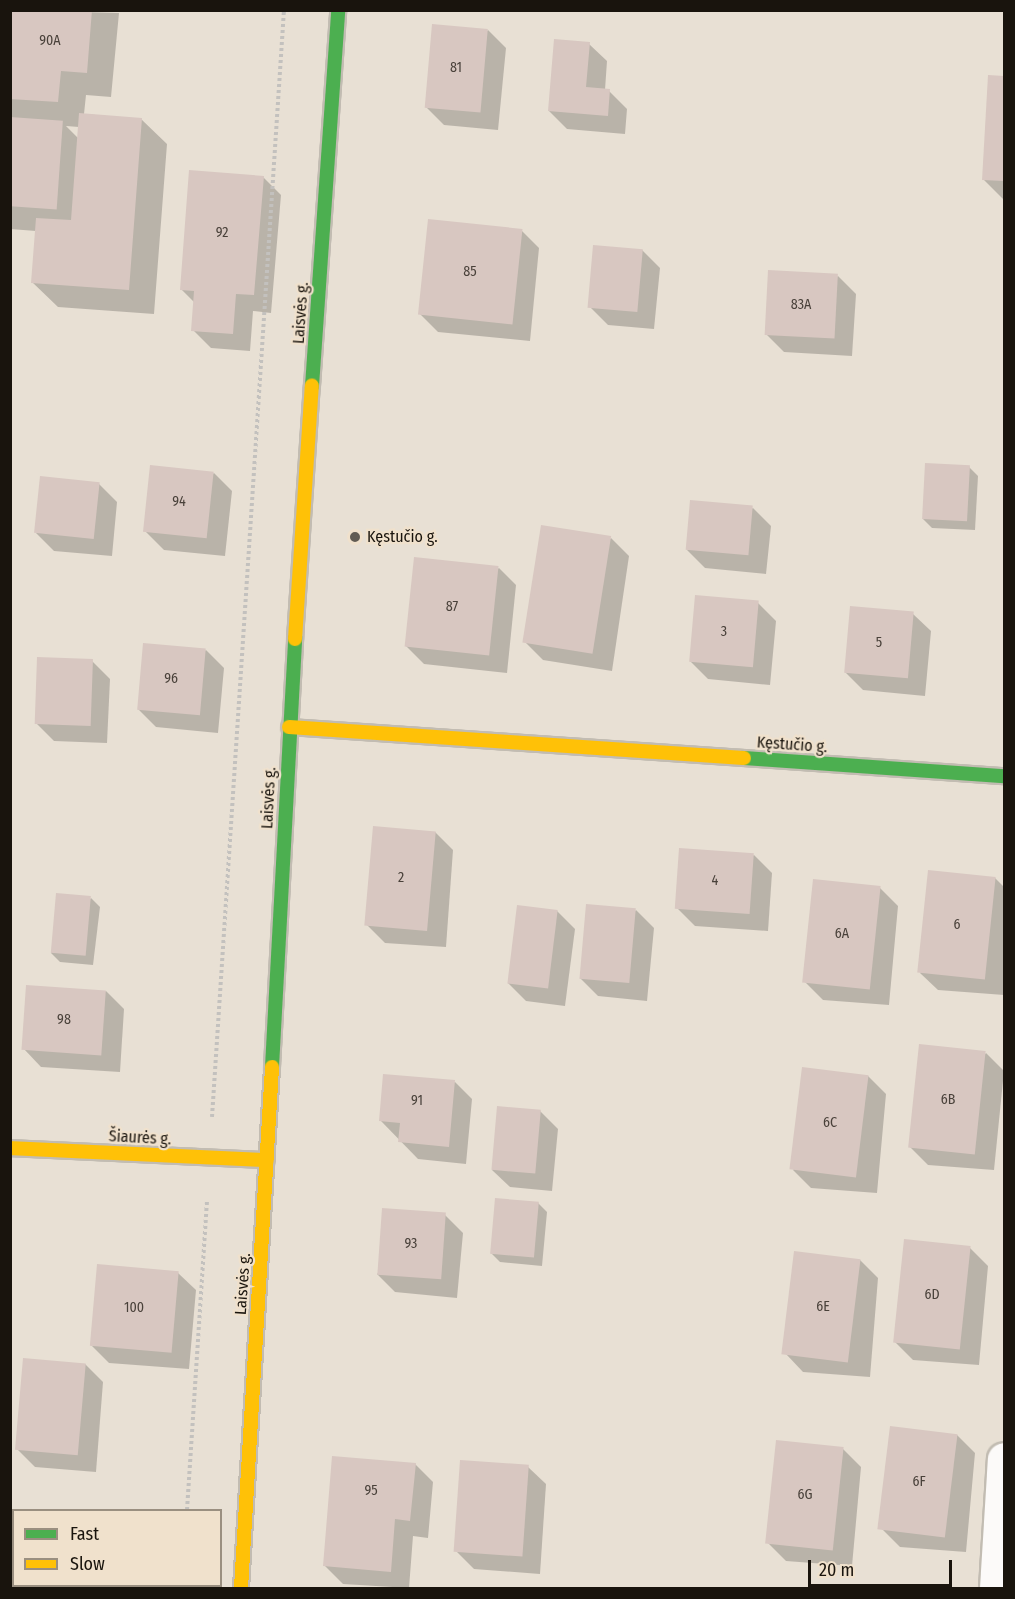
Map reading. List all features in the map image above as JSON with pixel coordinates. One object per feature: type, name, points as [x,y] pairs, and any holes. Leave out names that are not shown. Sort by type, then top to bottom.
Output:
[{"type":"main road","name":"Laisvės g.","points":[[241,1588],[267,1160],[289,728],[338,10]]},
{"type":"main road","name":"Kęstučio g.","points":[[289,728],[1005,776]]},
{"type":"main road","name":"Šiaurės g.","points":[[10,1148],[267,1160]]},
{"type":"street","points":[[996,1588],[1005,1459]]},
{"type":"path","points":[[187,1509],[284,10]]},
{"type":"building","points":[[10,10],[92,10],[87,73],[61,71],[58,102],[10,99]]},
{"type":"building","points":[[432,24],[488,29],[480,113],[425,108]]},
{"type":"building","points":[[554,39],[590,42],[586,87],[610,89],[608,116],[548,111]]},
{"type":"building","points":[[988,75],[1004,76],[1004,181],[982,180]]},
{"type":"building","points":[[79,113],[142,118],[129,290],[31,283],[36,218],[71,220]]},
{"type":"building","points":[[10,117],[63,121],[57,209],[10,206]]},
{"type":"building","points":[[189,170],[264,176],[254,295],[236,294],[233,334],[191,331],[194,291],[180,290]]},
{"type":"building","points":[[428,219],[522,229],[512,324],[418,314]]},
{"type":"building","points":[[593,245],[643,249],[637,312],[588,308]]},
{"type":"building","points":[[768,270],[838,274],[835,339],[765,335]]},
{"type":"building","points":[[925,463],[970,465],[967,521],[922,519]]},
{"type":"building","points":[[150,465],[214,472],[207,538],[143,532]]},
{"type":"building","points":[[40,476],[100,482],[94,539],[34,533]]},
{"type":"building","points":[[690,500],[753,505],[748,555],[686,550]]},
{"type":"building","points":[[541,525],[611,536],[593,654],[522,643]]},
{"type":"building","points":[[414,557],[499,566],[489,655],[405,647]]},
{"type":"building","points":[[695,595],[759,601],[753,667],[689,662]]},
{"type":"building","points":[[850,606],[914,612],[908,678],[844,673]]},
{"type":"building","points":[[143,643],[206,648],[200,715],[137,710]]},
{"type":"building","points":[[37,657],[93,659],[91,726],[35,724]]},
{"type":"building","points":[[373,826],[436,831],[427,931],[364,926]]},
{"type":"building","points":[[679,848],[754,853],[750,914],[675,909]]},
{"type":"building","points":[[928,870],[996,877],[985,980],[917,972]]},
{"type":"building","points":[[813,879],[881,886],[870,990],[802,982]]},
{"type":"building","points":[[56,893],[91,896],[86,956],[51,953]]},
{"type":"building","points":[[586,904],[636,908],[629,983],[579,979]]},
{"type":"building","points":[[517,905],[558,910],[548,988],[507,983]]},
{"type":"building","points":[[26,985],[106,991],[101,1055],[21,1050]]},
{"type":"building","points":[[919,1044],[986,1051],[975,1154],[908,1147]]},
{"type":"building","points":[[802,1067],[869,1075],[856,1177],[789,1169]]},
{"type":"building","points":[[383,1074],[455,1080],[449,1147],[398,1142],[400,1123],[379,1121]]},
{"type":"building","points":[[497,1106],[541,1110],[535,1174],[491,1170]]},
{"type":"building","points":[[495,1198],[539,1202],[534,1258],[490,1254]]},
{"type":"building","points":[[382,1208],[446,1212],[441,1279],[377,1275]]},
{"type":"building","points":[[904,1239],[971,1246],[960,1349],[893,1342]]},
{"type":"building","points":[[794,1251],[861,1259],[848,1362],[781,1354]]},
{"type":"building","points":[[97,1264],[179,1271],[172,1353],[90,1346]]},
{"type":"building","points":[[23,1358],[86,1363],[78,1455],[15,1450]]},
{"type":"building","points":[[890,1426],[957,1434],[945,1538],[877,1529]]},
{"type":"building","points":[[776,1440],[844,1447],[833,1551],[765,1543]]},
{"type":"building","points":[[332,1456],[416,1463],[410,1521],[395,1519],[391,1572],[323,1566]]},
{"type":"building","points":[[460,1460],[529,1465],[522,1557],[454,1552]]},
{"type":"traffic: fast","points":[[312,386],[338,10]]},
{"type":"traffic: fast","points":[[272,1067],[295,639]]},
{"type":"traffic: fast","points":[[744,758],[1004,776]]},
{"type":"traffic: slow","points":[[295,639],[312,386]]},
{"type":"traffic: slow","points":[[289,727],[744,758]]},
{"type":"traffic: slow","points":[[241,1588],[272,1067]]},
{"type":"traffic: slow","points":[[10,1148],[267,1160]]},
{"type":"place","name":"Kęstučio g.","points":[[355,537]]}]
